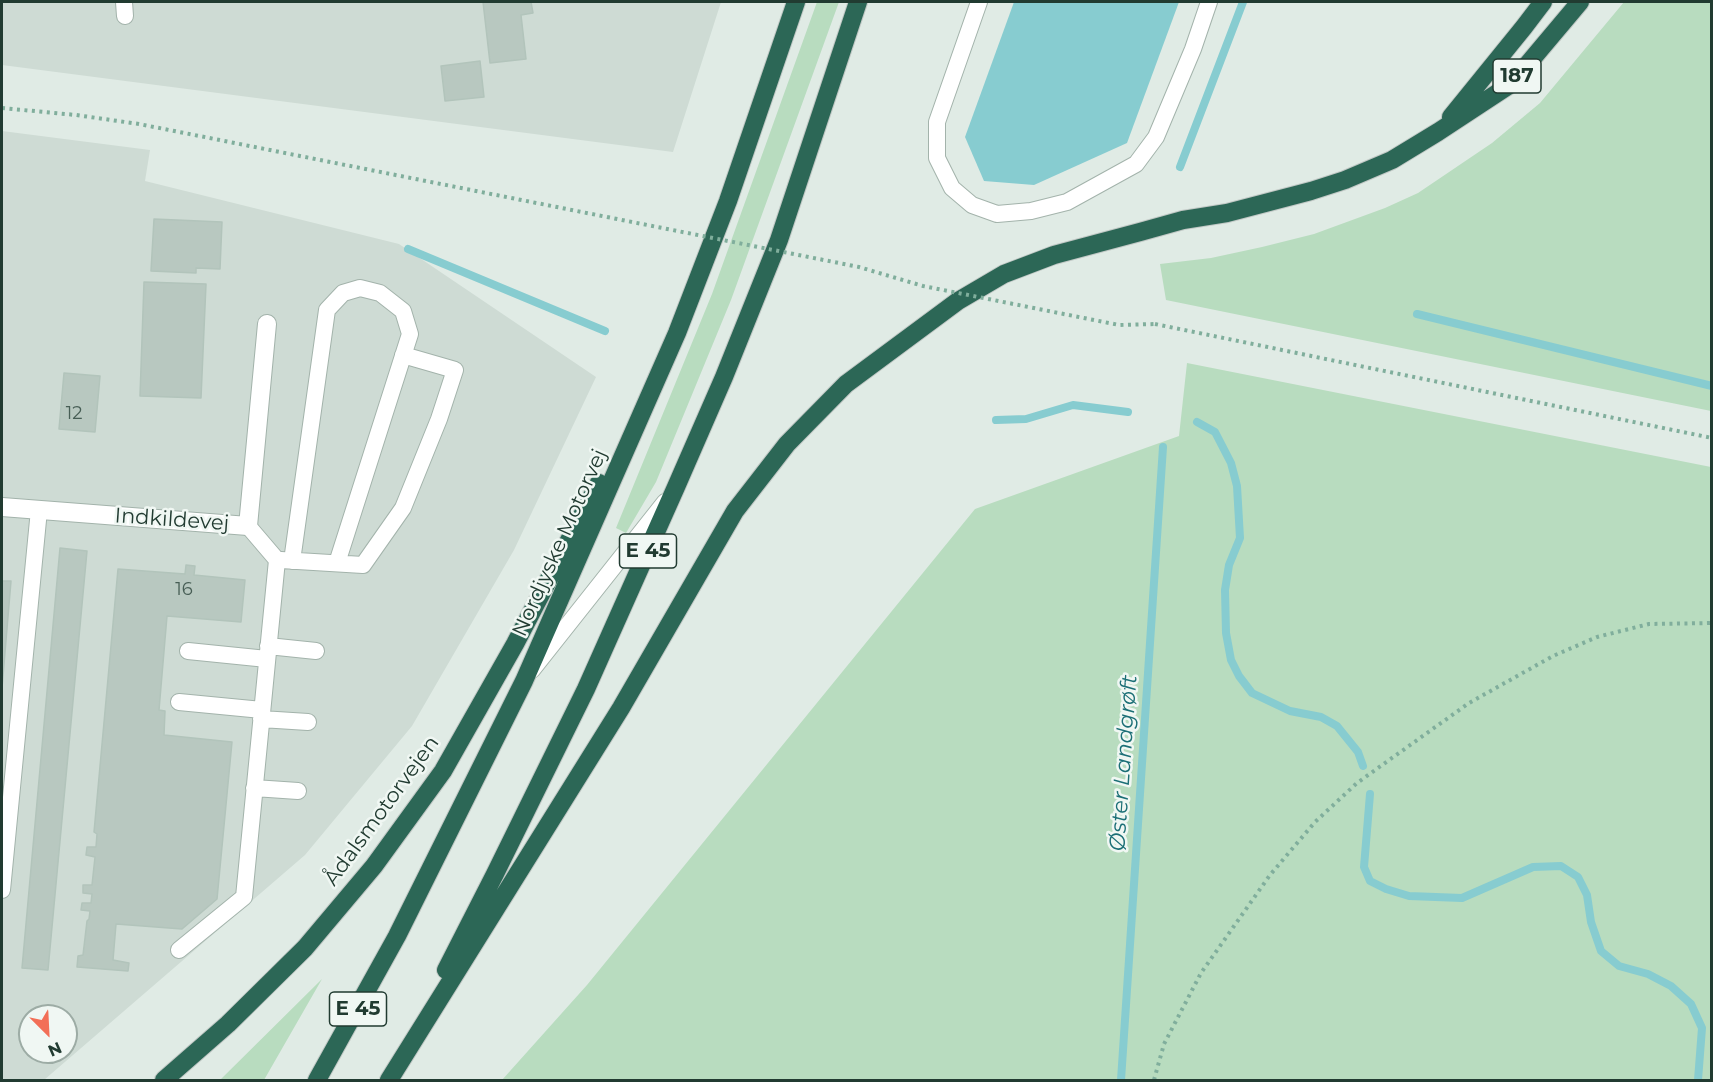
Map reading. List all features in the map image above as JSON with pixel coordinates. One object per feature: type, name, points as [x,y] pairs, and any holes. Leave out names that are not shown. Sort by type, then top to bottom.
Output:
[{"type":"highway","name":"Nordjyske Motorvej","points":[[317,1080],[397,936],[524,681],[677,333],[728,201],[796,2]]},
{"type":"highway","name":"E 45","points":[[388,1080],[495,874],[576,710],[724,377],[779,240],[858,2]]},
{"type":"highway","points":[[1438,132],[1543,2]]},
{"type":"highway","name":"187","points":[[388,1080],[621,708],[735,511],[787,444],[846,384],[958,301],[1004,274],[1065,252],[1184,220],[1227,213],[1311,191],[1345,180],[1392,160],[1511,84],[1580,2]]},
{"type":"highway","name":"Ådalsmotorvejen","points":[[164,1080],[228,1024],[305,948],[374,866],[443,771],[515,644],[677,333]]},
{"type":"street","name":"Indkildevej","points":[[2,507],[248,526],[267,324]]},
{"type":"lane","points":[[979,2],[937,122],[937,158],[952,188],[972,205],[997,214],[1031,211],[1068,202],[1136,164],[1155,137],[1209,2]]},
{"type":"lane","points":[[179,950],[243,897],[268,653],[327,310],[343,293],[360,288],[380,293],[403,311],[410,333],[337,563]]},
{"type":"lane","points":[[248,526],[284,560],[363,565],[403,508],[439,419],[455,370],[403,355]]},
{"type":"lane","points":[[524,681],[676,487]]},
{"type":"lane","points":[[2,890],[39,510]]},
{"type":"lane","points":[[188,651],[268,653],[316,651]]},
{"type":"lane","points":[[179,702],[308,722]]},
{"type":"lane","points":[[254,788],[298,791]]},
{"type":"path","points":[[2,108],[139,124],[859,267],[923,286],[1096,321],[1119,325],[1155,324],[1712,438]]},
{"type":"path","points":[[1154,1080],[1164,1044],[1201,973],[1270,875],[1315,822],[1357,783],[1469,703],[1570,648],[1597,637],[1649,624],[1712,623]]},
{"type":"shaded area","points":[[2,2],[721,2],[673,152],[2,65]]},
{"type":"shaded area","points":[[2,131],[150,150],[145,181],[399,244],[596,377],[514,550],[412,726],[305,855],[78,1051],[78,1004],[18,1004],[18,1064],[63,1064],[44,1080],[2,1080]]},
{"type":"green space","points":[[817,2],[839,2],[731,300],[656,482],[626,533],[616,528],[712,294]]},
{"type":"green space","points":[[1624,2],[1711,2],[1711,411],[1166,300],[1160,264],[1211,258],[1314,234],[1385,208],[1418,193],[1492,143],[1540,103]]},
{"type":"green space","points":[[1187,363],[1711,467],[1711,1080],[502,1080],[587,985],[975,509],[1179,436]]},
{"type":"green space","points":[[322,979],[264,1080],[220,1080]]},
{"type":"water","points":[[1014,2],[1179,2],[1127,143],[1034,185],[984,181],[965,137]]},
{"type":"building","points":[[483,2],[531,2],[533,13],[521,15],[526,59],[490,63]]},
{"type":"building","points":[[480,61],[484,97],[445,101],[441,66]]},
{"type":"building","points":[[154,219],[222,222],[220,269],[196,268],[196,273],[151,271]]},
{"type":"building","points":[[144,282],[206,284],[201,398],[140,396]]},
{"type":"building","points":[[64,373],[100,376],[95,432],[59,429]]},
{"type":"building","points":[[60,548],[87,551],[48,970],[22,968]]},
{"type":"building","points":[[186,565],[195,566],[194,575],[245,580],[241,622],[167,616],[159,710],[165,711],[164,735],[232,742],[217,899],[182,929],[116,924],[113,960],[129,963],[128,971],[77,967],[78,956],[83,955],[90,911],[81,910],[82,903],[91,903],[92,894],[83,893],[83,885],[92,885],[95,857],[86,855],[87,847],[96,847],[97,834],[94,832],[118,569],[185,574]]},
{"type":"building","points":[[2,581],[11,581],[2,688]]},
{"type":"waterway","name":"Øster Landgrøft","points":[[1180,167],[1243,2]]},
{"type":"waterway","points":[[408,249],[605,331]]},
{"type":"waterway","points":[[1417,314],[1712,386]]},
{"type":"waterway","points":[[996,420],[1026,419],[1073,405],[1128,412]]},
{"type":"waterway","points":[[1197,422],[1215,432],[1231,463],[1237,486],[1240,538],[1229,565],[1225,590],[1226,633],[1231,660],[1239,676],[1252,693],[1290,711],[1321,717],[1337,726],[1358,752],[1363,766]]},
{"type":"waterway","name":"Øster Landgrøft","points":[[1121,1080],[1163,447]]},
{"type":"waterway","points":[[1370,794],[1364,867],[1370,881],[1386,889],[1409,896],[1462,898],[1533,867],[1561,866],[1578,877],[1587,895],[1591,922],[1601,951],[1619,966],[1648,974],[1671,986],[1691,1004],[1702,1028],[1698,1080]]}]
